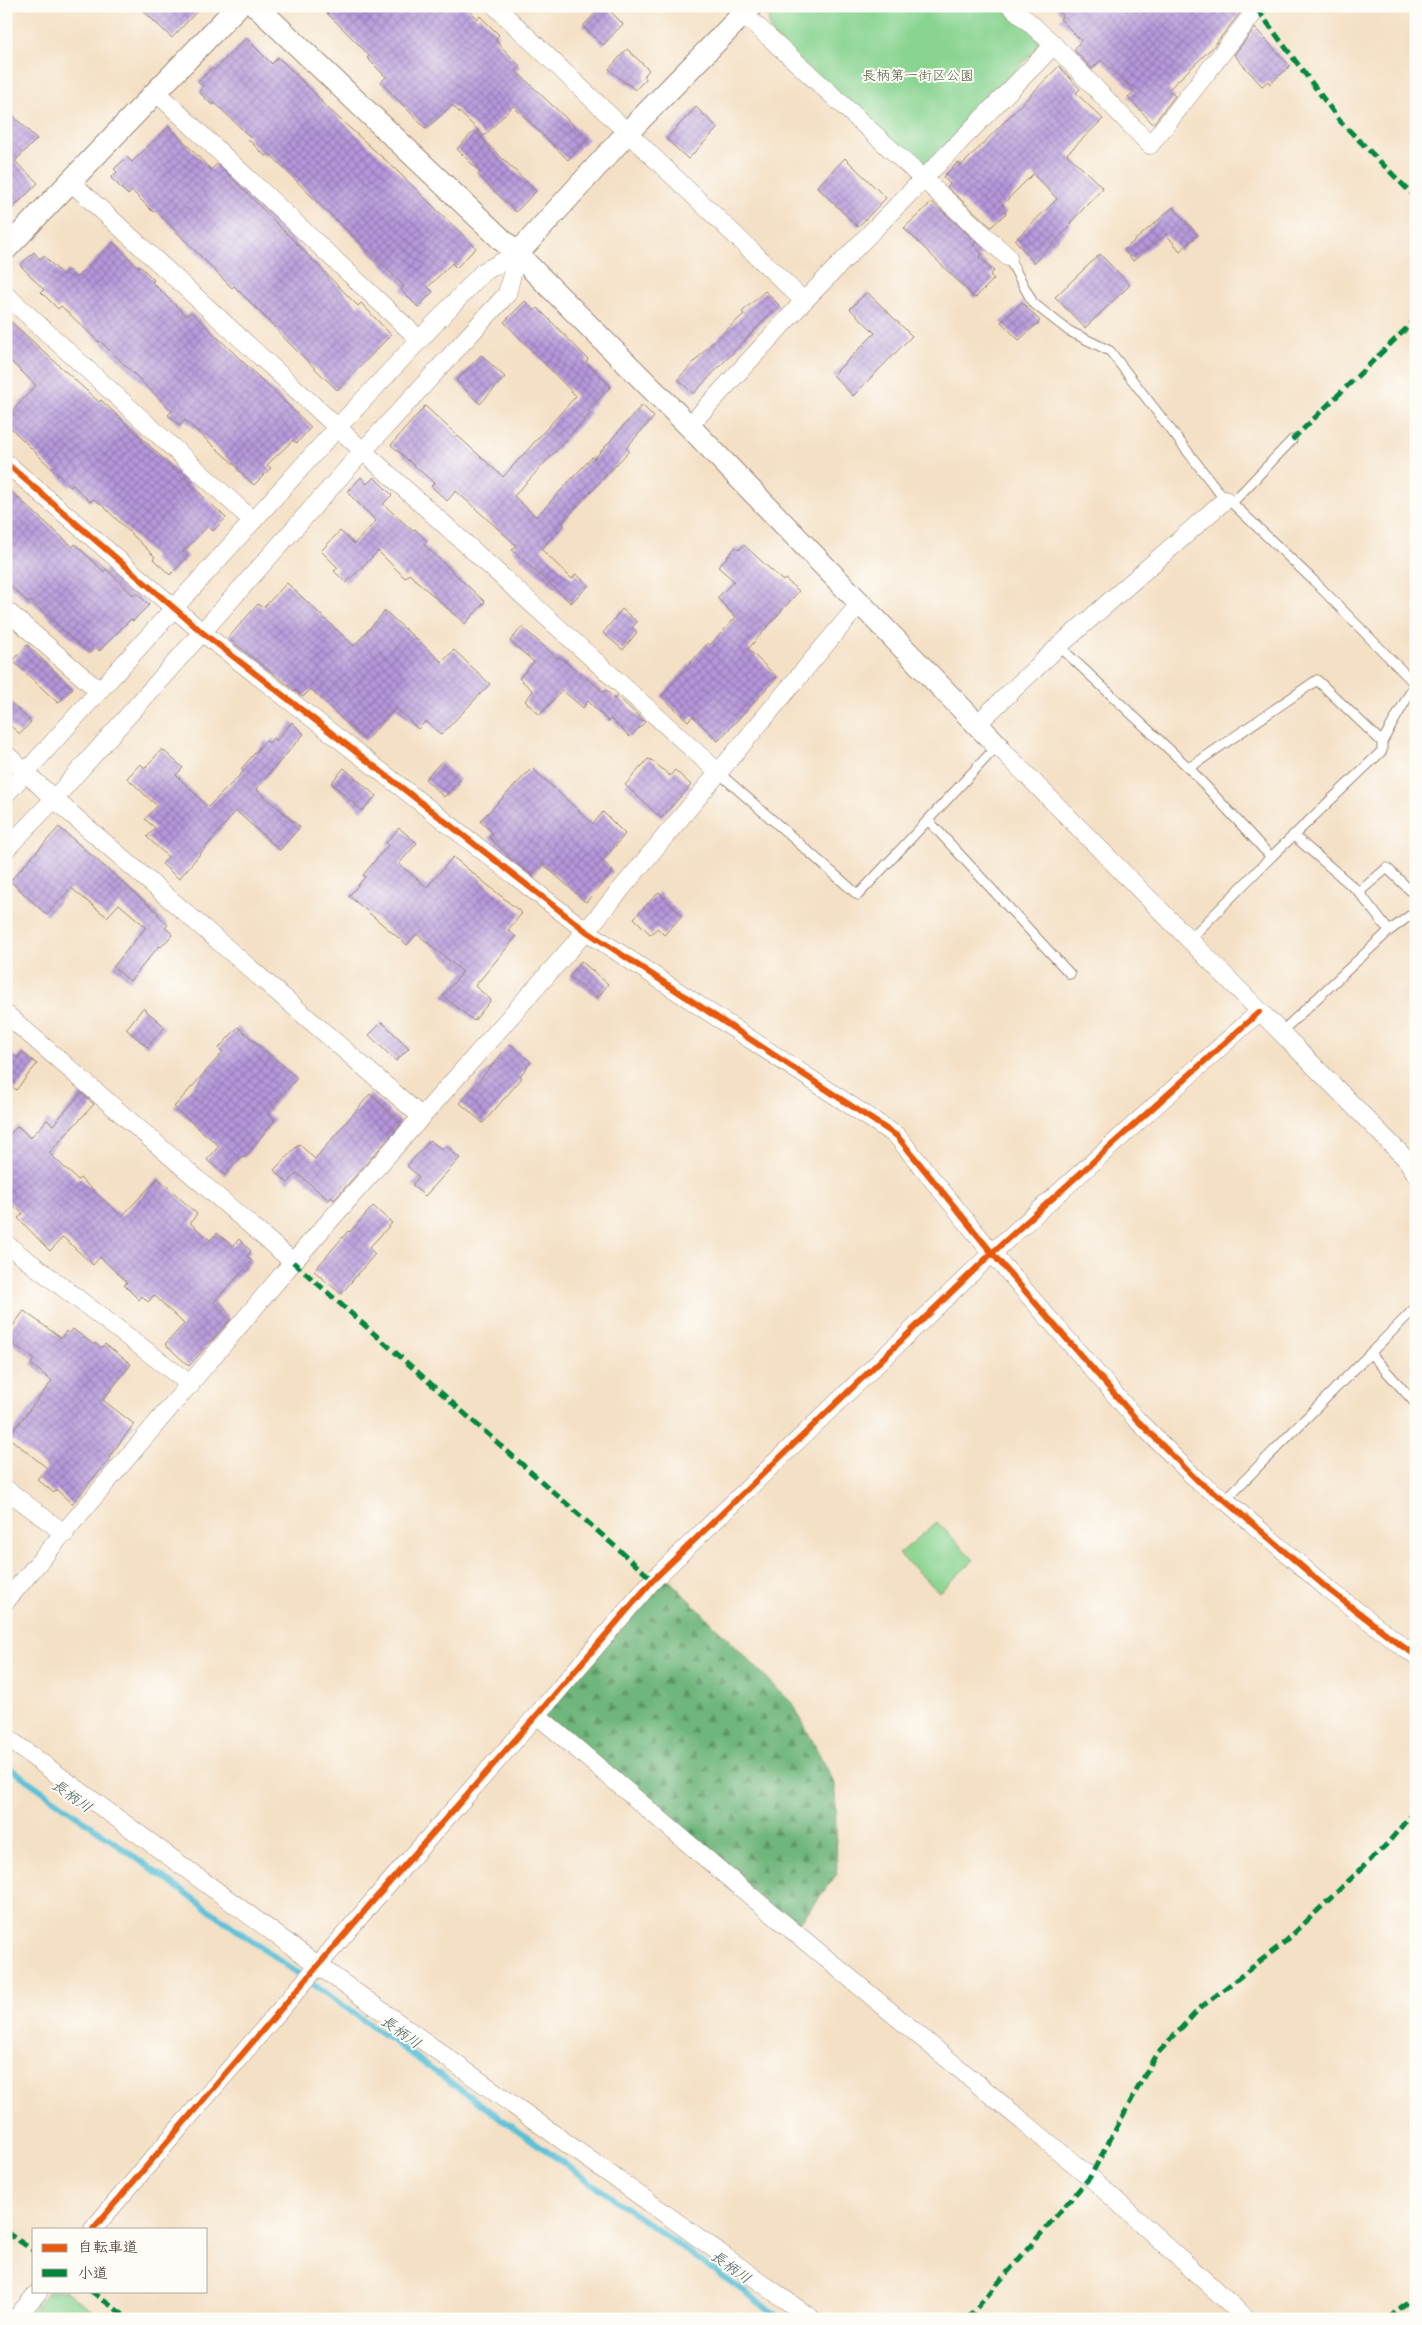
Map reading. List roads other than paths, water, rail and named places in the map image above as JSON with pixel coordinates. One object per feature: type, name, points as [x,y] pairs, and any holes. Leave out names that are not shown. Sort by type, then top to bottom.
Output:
[{"type":"street","points":[[6,249],[238,6]]},
{"type":"street","points":[[256,6],[517,254],[689,426],[997,745],[1406,1160],[1416,1174]]},
{"type":"street","points":[[496,6],[804,301]]},
{"type":"street","points":[[1012,6],[1054,46],[1150,145],[1259,6]]},
{"type":"street","points":[[6,794],[337,428],[483,272],[517,254],[743,9],[924,180],[1008,256]]},
{"type":"street","points":[[689,426],[804,301],[1054,46]]},
{"type":"street","points":[[156,92],[420,340]]},
{"type":"street","points":[[71,182],[337,428],[719,773]]},
{"type":"street","points":[[6,850],[204,632],[363,451],[507,294],[517,254]]},
{"type":"street","points":[[6,295],[253,521]]},
{"type":"street","points":[[6,464],[204,632],[586,931],[897,1136],[992,1253],[1137,1420],[1199,1482],[1225,1500],[1328,1588],[1406,1650],[1416,1655]]},
{"type":"street","points":[[978,724],[1059,646],[1228,501]]},
{"type":"street","points":[[6,1601],[65,1534],[293,1262],[586,931],[861,602]]},
{"type":"street","points":[[6,610],[99,691]]},
{"type":"street","points":[[6,754],[54,799],[422,1117]]},
{"type":"street","points":[[94,2228],[374,1900],[653,1580],[992,1253],[1259,1012]]},
{"type":"street","points":[[6,1014],[293,1262]]},
{"type":"street","points":[[6,1244],[191,1385]]},
{"type":"street","points":[[6,1489],[65,1534]]},
{"type":"street","points":[[537,1715],[729,1878],[1090,2177],[1247,2319]]},
{"type":"street","points":[[6,1737],[319,1966],[812,2319]]},
{"type":"street","points":[[14,2319],[37,2292]]},
{"type":"lane","points":[[1008,256],[1033,303],[1069,331],[1110,351],[1228,501],[1314,581],[1416,684],[1382,742],[1382,751],[1293,835],[1190,939]]},
{"type":"lane","points":[[1228,501],[1292,440]]},
{"type":"lane","points":[[1059,646],[1189,768],[1271,857]]},
{"type":"lane","points":[[1189,768],[1317,680],[1382,742]]},
{"type":"lane","points":[[719,773],[858,895],[997,745]]},
{"type":"lane","points":[[928,820],[1070,974]]},
{"type":"lane","points":[[1293,835],[1359,892],[1389,931]]},
{"type":"lane","points":[[1359,892],[1387,868],[1416,896]]},
{"type":"lane","points":[[1280,1033],[1389,931],[1416,911]]},
{"type":"lane","points":[[1225,1500],[1416,1307]]},
{"type":"lane","points":[[1370,1353],[1416,1404]]},
{"type":"waterway","name":"長柄川","points":[[6,1765],[782,2319]]},
{"type":"waterway","name":"長柄川","points":[[1413,2319],[1416,2316]]},
{"type":"park label","name":"長柄第一街区公園","points":[[918,75]]}]
